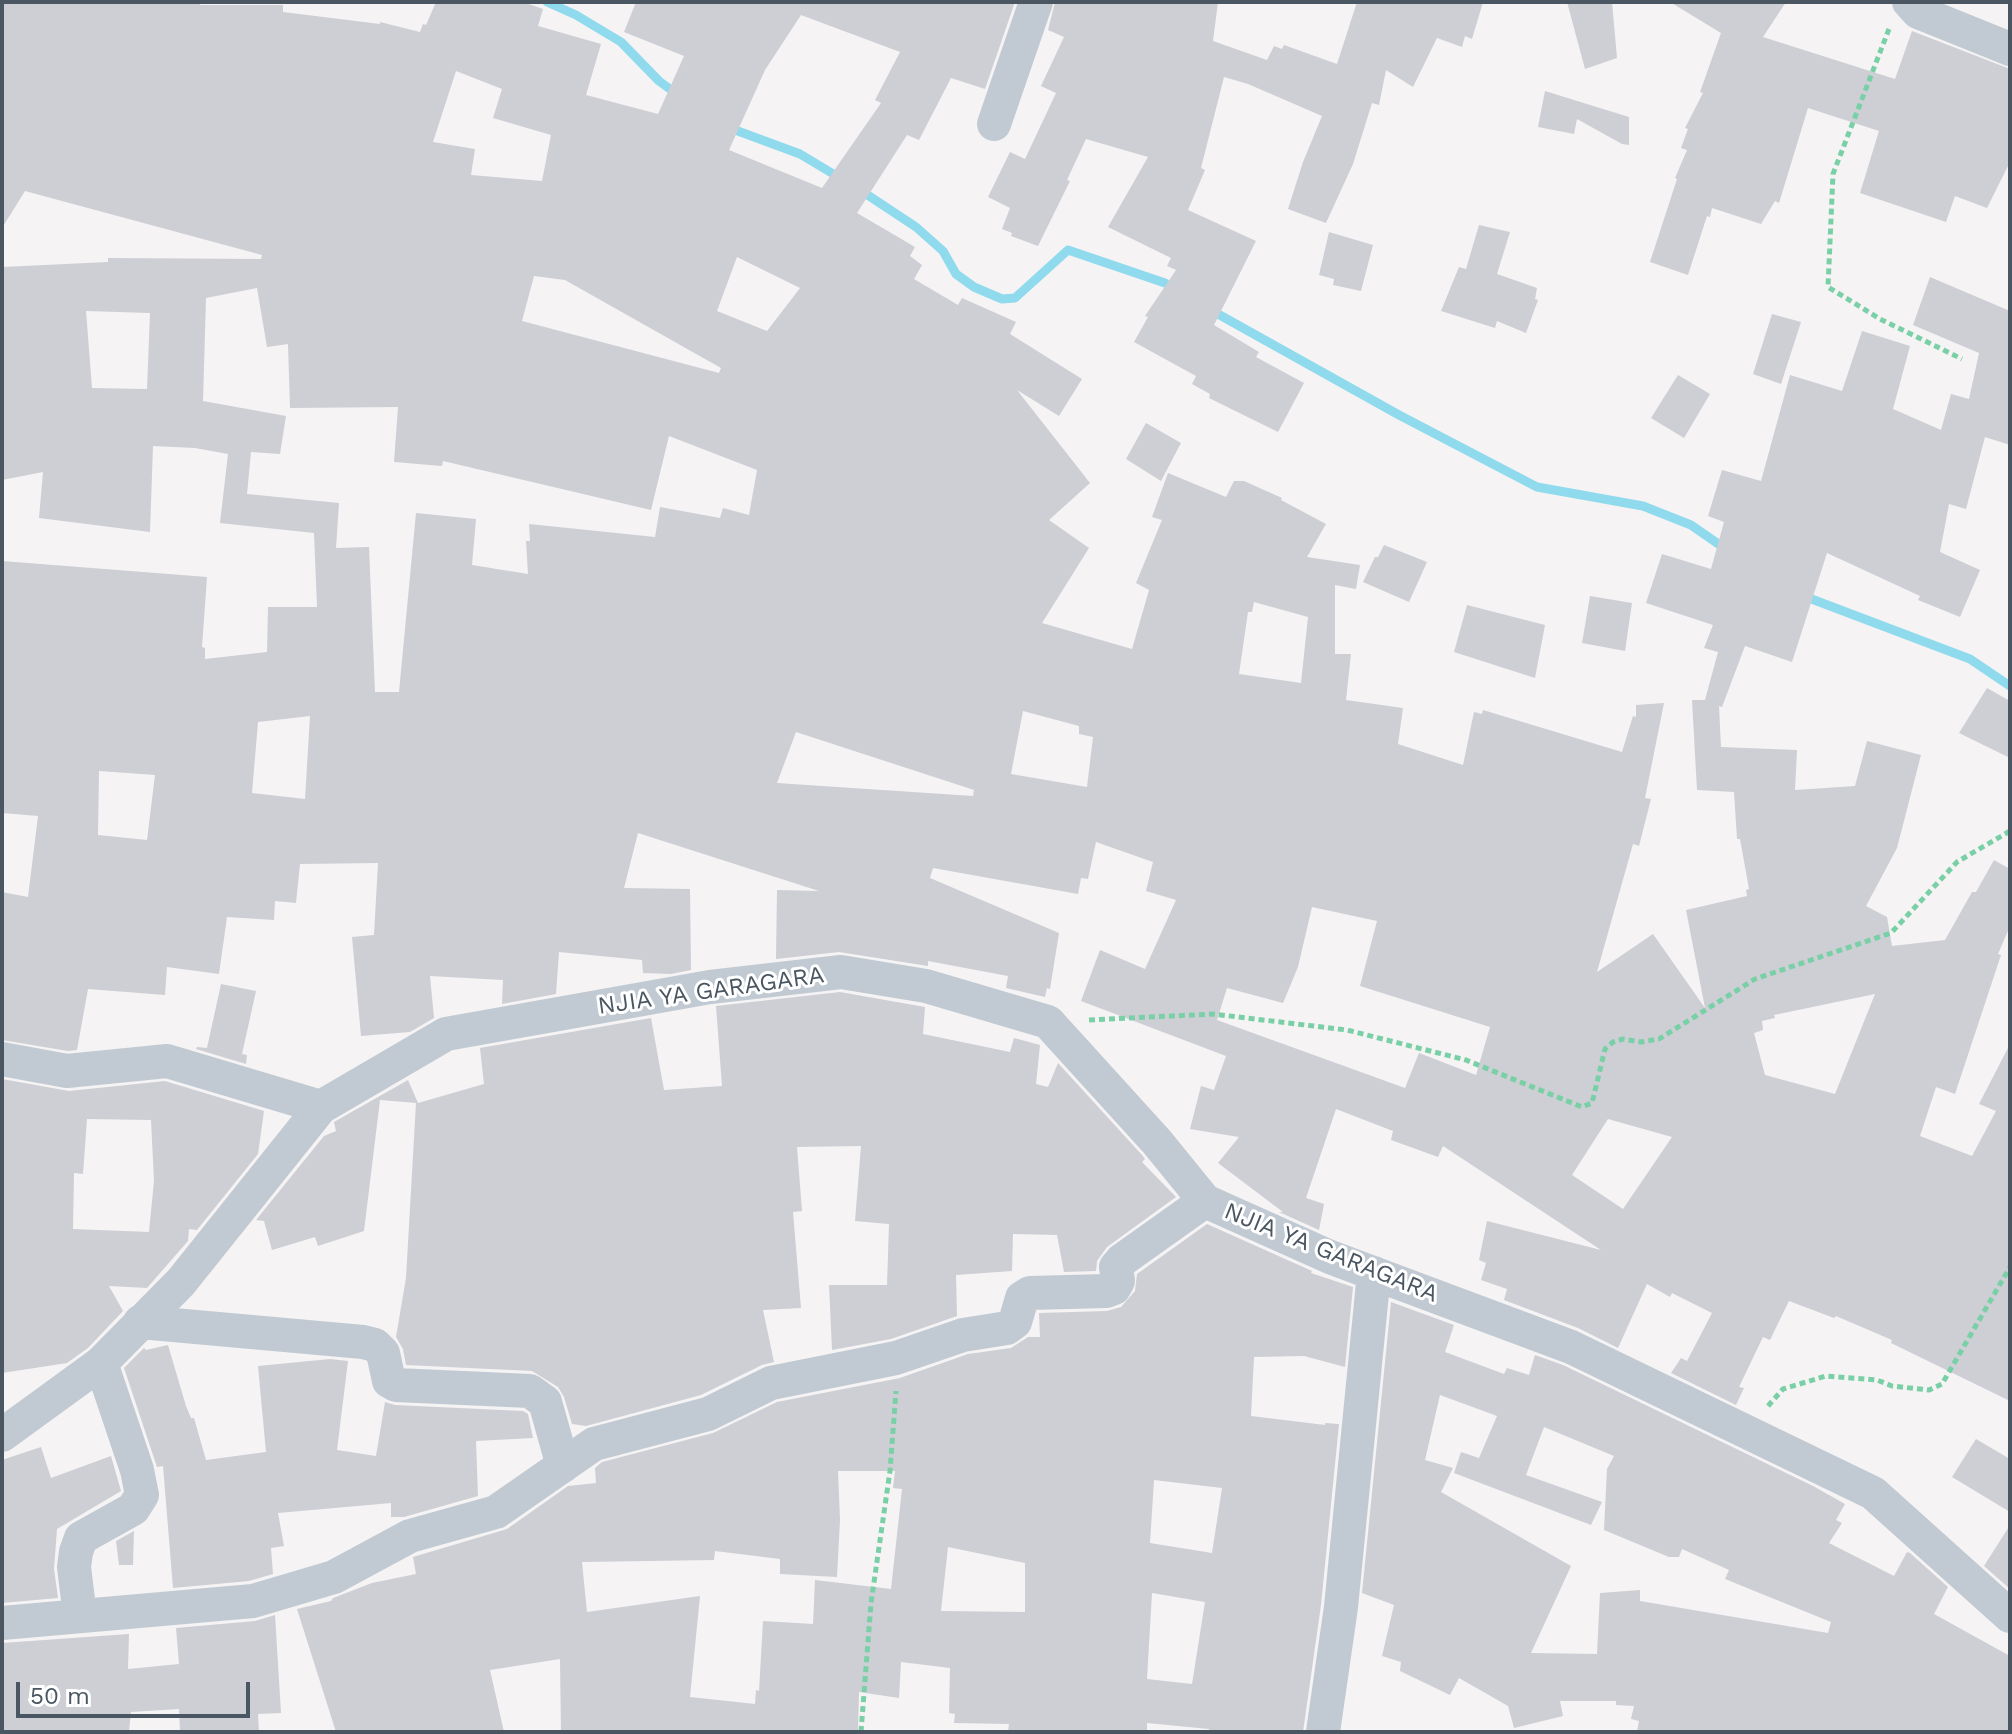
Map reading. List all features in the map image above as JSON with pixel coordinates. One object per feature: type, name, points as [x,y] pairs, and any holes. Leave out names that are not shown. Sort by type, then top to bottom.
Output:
[{"type":"street","points":[[994,124],[1036,2]]},
{"type":"street","points":[[1902,9],[1918,12],[2010,49]]},
{"type":"street","name":"NJIA YA GARAGARA","points":[[2,1435],[101,1363],[181,1282],[321,1107],[446,1034],[710,987],[841,972],[926,986],[1048,1022],[1157,1142],[1205,1201],[1330,1257],[1571,1347],[1873,1493],[2010,1616]]},
{"type":"street","points":[[2,1059],[67,1071],[167,1061],[321,1107]]},
{"type":"street","points":[[2,1623],[253,1601],[334,1577],[410,1536],[496,1512],[594,1444],[708,1414],[771,1383],[896,1358],[963,1335],[1007,1328],[1015,1322],[1022,1298],[1030,1293],[1106,1291],[1114,1288],[1118,1281],[1116,1267],[1122,1260],[1205,1201]]},
{"type":"street","points":[[1323,1732],[1341,1607],[1374,1273]]},
{"type":"street","points":[[140,1322],[363,1342],[375,1345],[383,1353],[389,1381],[396,1385],[530,1391],[545,1402],[563,1466]]},
{"type":"street","points":[[80,1616],[74,1567],[81,1538],[133,1509],[142,1495],[137,1470],[101,1363]]},
{"type":"path","points":[[1902,9],[1833,174],[1828,287],[1880,319],[1962,359]]},
{"type":"path","points":[[1048,1022],[1213,1014],[1347,1030],[1466,1060],[1582,1107],[1592,1103],[1605,1049],[1613,1042],[1659,1039],[1755,979],[1891,933],[1957,862],[2010,831]]},
{"type":"path","points":[[1746,1431],[1783,1389],[1826,1376],[1877,1380],[1892,1386],[1929,1390],[1942,1384],[2010,1267]]},
{"type":"path","points":[[861,1732],[871,1603],[896,1408],[896,1358]]},
{"type":"building","points":[[2,2],[283,5],[283,12],[380,22],[420,32],[436,2],[523,2],[543,9],[538,26],[601,44],[586,95],[658,114],[684,56],[624,32],[636,2],[1015,2],[985,89],[951,78],[919,140],[907,135],[857,213],[915,247],[910,256],[922,265],[914,279],[958,305],[962,298],[1016,322],[1010,334],[1082,379],[1059,416],[1017,390],[1090,483],[1049,520],[1089,548],[1042,623],[1132,649],[1149,590],[1136,583],[1162,520],[1152,517],[1168,473],[1226,497],[1234,481],[1244,481],[1282,498],[1326,524],[1307,557],[1360,565],[1356,589],[1335,585],[1335,654],[1351,654],[1346,700],[1403,708],[1398,744],[1463,765],[1474,712],[1482,714],[1483,710],[1622,752],[1633,716],[1636,717],[1636,705],[1664,703],[1645,798],[1651,799],[1639,846],[1633,844],[1597,972],[1653,934],[1705,1008],[1686,910],[1747,896],[1746,890],[1749,889],[1740,839],[1737,839],[1734,792],[1697,790],[1692,700],[1705,700],[1718,652],[1704,648],[1713,625],[1646,603],[1662,554],[1711,569],[1724,522],[1708,516],[1722,470],[1761,481],[1790,375],[1842,391],[1862,331],[1910,346],[1893,409],[1941,430],[1951,394],[1969,399],[1979,353],[1913,325],[1930,277],[2010,311],[2010,445],[1985,437],[1966,509],[1949,504],[1940,552],[1980,570],[1960,617],[1918,600],[1920,596],[1827,553],[1792,662],[1745,646],[1722,707],[1719,706],[1721,747],[1797,750],[1795,790],[1855,786],[1867,741],[1921,755],[1897,848],[1866,906],[1887,917],[1892,946],[1945,940],[1994,860],[2010,869],[2010,926],[1998,954],[2001,955],[1955,1094],[1936,1087],[1920,1136],[1972,1156],[1996,1111],[1979,1104],[2010,1044],[2010,1401],[1891,1343],[1892,1340],[1836,1316],[1834,1318],[1789,1301],[1770,1340],[1763,1337],[1739,1387],[1744,1388],[1736,1405],[1671,1373],[1681,1358],[1687,1361],[1712,1313],[1672,1293],[1670,1297],[1647,1284],[1618,1348],[1578,1328],[1504,1300],[1507,1289],[1481,1280],[1486,1263],[1479,1260],[1487,1221],[1601,1250],[1443,1146],[1438,1157],[1391,1140],[1393,1131],[1336,1109],[1306,1198],[1324,1204],[1319,1230],[1279,1212],[1283,1212],[1218,1163],[1239,1137],[1190,1129],[1201,1086],[1214,1090],[1226,1056],[1081,1001],[1100,950],[1145,969],[1176,900],[1146,891],[1153,862],[1096,842],[1088,879],[1081,878],[1078,894],[933,868],[930,878],[1059,933],[1050,989],[1047,988],[1045,997],[1006,988],[1008,976],[928,961],[928,966],[839,952],[776,959],[777,890],[819,891],[638,833],[624,888],[690,889],[691,970],[671,974],[643,973],[642,960],[559,952],[556,994],[502,1004],[503,980],[430,976],[434,1018],[410,1032],[361,1036],[352,937],[374,935],[378,863],[300,864],[296,903],[275,901],[274,920],[227,917],[219,974],[167,967],[165,995],[88,989],[77,1050],[2,1040],[2,892],[28,897],[38,816],[2,813],[2,561],[207,577],[202,647],[205,648],[205,659],[267,652],[268,607],[317,607],[314,533],[220,523],[228,454],[195,448],[153,446],[150,532],[39,518],[43,472],[2,480],[2,267],[108,262],[108,258],[261,259],[262,255],[25,191],[2,228]],"holes":[[[801,15],[900,52],[875,100],[881,103],[822,188],[729,150],[765,70]],[[456,71],[502,89],[493,118],[551,135],[542,181],[471,175],[475,149],[433,142]],[[737,257],[800,288],[767,331],[717,311]],[[534,276],[565,280],[721,368],[719,373],[522,321]],[[257,288],[267,347],[288,344],[290,408],[398,407],[394,462],[442,466],[443,461],[651,510],[669,436],[757,470],[749,515],[723,508],[720,518],[660,507],[655,537],[529,524],[530,541],[526,541],[528,574],[472,565],[476,519],[416,513],[399,692],[375,692],[369,547],[336,548],[339,503],[247,494],[251,452],[280,454],[286,416],[203,401],[206,298]],[[86,311],[150,313],[147,389],[92,388]],[[1254,602],[1308,617],[1301,683],[1239,674],[1248,612],[1252,612]],[[1023,711],[1079,726],[1079,734],[1093,737],[1087,787],[1011,774]],[[310,716],[305,799],[252,793],[258,722]],[[796,732],[974,790],[973,796],[777,783]],[[99,771],[155,775],[147,840],[98,835]],[[1312,907],[1377,921],[1360,986],[1490,1027],[1476,1075],[1419,1053],[1405,1088],[1217,1020],[1227,988],[1283,1003],[1298,967]],[[1875,994],[1835,1094],[1765,1075],[1754,1033],[1763,1030],[1762,1021],[1775,1018],[1774,1015]],[[1608,1119],[1672,1137],[1623,1209],[1572,1175]]]},
{"type":"building","points":[[1055,2],[1218,2],[1213,41],[1267,60],[1274,46],[1282,49],[1284,45],[1337,64],[1357,2],[1483,2],[1472,39],[1465,36],[1462,47],[1437,38],[1413,87],[1386,70],[1379,105],[1372,103],[1353,164],[1326,223],[1288,209],[1322,116],[1224,77],[1201,168],[1205,170],[1188,210],[1256,241],[1214,325],[1259,352],[1256,357],[1304,383],[1278,432],[1209,398],[1210,394],[1192,384],[1196,376],[1134,342],[1148,317],[1145,316],[1176,270],[1167,266],[1171,258],[1108,227],[1148,157],[1086,139],[1067,180],[1070,181],[1038,246],[1011,236],[1012,233],[1002,229],[1010,208],[988,197],[1010,152],[1025,159],[1056,93],[1041,86],[1064,37],[1048,30]]},
{"type":"building","points":[[1567,2],[1612,2],[1617,58],[1585,69]]},
{"type":"building","points":[[1670,2],[1786,2],[1763,37],[1895,79],[1912,31],[2010,69],[2010,162],[1987,208],[1955,196],[1946,222],[1860,193],[1879,131],[1808,108],[1779,203],[1775,201],[1761,224],[1712,208],[1688,275],[1650,262],[1675,178],[1687,150],[1681,148],[1688,129],[1685,128],[1703,93],[1700,92],[1721,33]]},
{"type":"building","points":[[1545,91],[1629,117],[1629,145],[1577,119],[1574,134],[1538,127]]},
{"type":"building","points":[[1479,225],[1510,232],[1497,274],[1537,288],[1535,299],[1538,300],[1526,333],[1497,321],[1495,328],[1441,311],[1459,267],[1466,269]]},
{"type":"building","points":[[1329,232],[1373,245],[1361,291],[1333,285],[1334,279],[1319,275]]},
{"type":"building","points":[[1772,314],[1801,322],[1781,384],[1753,374]]},
{"type":"building","points":[[1678,375],[1710,394],[1684,438],[1651,418]]},
{"type":"building","points":[[1146,423],[1181,443],[1161,481],[1126,459]]},
{"type":"building","points":[[1384,545],[1427,562],[1409,602],[1363,582]]},
{"type":"building","points":[[1590,596],[1632,603],[1625,651],[1582,643]]},
{"type":"building","points":[[1467,605],[1545,625],[1535,678],[1454,652]]},
{"type":"building","points":[[1987,688],[2010,701],[2010,758],[1959,733]]},
{"type":"building","points":[[221,984],[256,991],[242,1054],[247,1055],[246,1064],[196,1049],[207,1048]]},
{"type":"building","points":[[840,992],[925,1007],[923,1034],[1010,1052],[1014,1038],[1040,1045],[1036,1084],[1048,1087],[1058,1063],[1176,1197],[1107,1247],[1097,1261],[1096,1271],[1064,1272],[1057,1235],[1013,1234],[1012,1271],[956,1275],[957,1316],[891,1339],[832,1350],[829,1285],[887,1285],[889,1224],[855,1221],[861,1146],[797,1147],[802,1211],[793,1212],[801,1308],[763,1310],[774,1362],[701,1395],[586,1426],[572,1424],[558,1387],[532,1371],[406,1365],[403,1349],[396,1337],[406,1278],[416,1103],[380,1100],[364,1231],[318,1246],[315,1237],[272,1250],[264,1221],[256,1220],[324,1136],[336,1131],[334,1122],[408,1080],[418,1103],[484,1084],[480,1048],[651,1018],[664,1090],[722,1086],[716,1006]]},
{"type":"building","points":[[2,1079],[69,1091],[165,1081],[264,1111],[258,1154],[197,1230],[189,1229],[188,1241],[147,1288],[109,1286],[123,1311],[88,1348],[67,1363],[2,1373]],"holes":[[[87,1119],[151,1120],[154,1181],[149,1232],[73,1229],[74,1173],[83,1174]]]},
{"type":"building","points":[[1207,1224],[1311,1273],[1353,1287],[1345,1367],[1304,1356],[1254,1357],[1251,1416],[1339,1424],[1321,1605],[1303,1732],[1209,1732],[1209,1729],[1147,1723],[1147,1732],[1008,1732],[1009,1724],[954,1723],[955,1714],[949,1713],[950,1668],[901,1662],[899,1698],[859,1692],[858,1732],[561,1732],[560,1659],[490,1670],[504,1732],[336,1732],[297,1609],[331,1601],[372,1583],[416,1574],[413,1557],[507,1529],[568,1486],[596,1483],[595,1468],[602,1462],[713,1433],[777,1402],[900,1378],[968,1354],[1011,1348],[1028,1337],[1040,1337],[1039,1313],[1107,1311],[1121,1307],[1135,1291],[1137,1274]],"holes":[[[838,1471],[895,1471],[893,1488],[902,1489],[891,1589],[815,1580],[813,1624],[763,1621],[759,1691],[756,1690],[755,1704],[690,1697],[700,1596],[587,1612],[582,1562],[714,1560],[715,1551],[780,1559],[780,1574],[837,1577],[840,1520]],[[1154,1480],[1222,1488],[1212,1553],[1150,1543]],[[948,1547],[1025,1563],[1025,1612],[941,1611]],[[1152,1593],[1205,1602],[1192,1684],[1147,1679]]]},
{"type":"building","points":[[1391,1302],[1454,1325],[1445,1352],[1504,1374],[1507,1368],[1529,1375],[1535,1355],[1563,1365],[1845,1504],[1836,1520],[1842,1523],[1829,1543],[1894,1576],[1907,1552],[1910,1553],[1948,1587],[1934,1614],[2010,1656],[2010,1732],[1637,1732],[1639,1721],[1631,1719],[1634,1706],[1616,1705],[1616,1701],[1560,1701],[1563,1716],[1514,1728],[1508,1706],[1459,1678],[1450,1695],[1400,1671],[1401,1662],[1382,1656],[1394,1605],[1362,1593]],"holes":[[[1440,1395],[1497,1416],[1479,1458],[1461,1452],[1454,1473],[1591,1525],[1602,1502],[1526,1475],[1544,1427],[1614,1456],[1607,1469],[1604,1530],[1669,1557],[1679,1557],[1682,1549],[1729,1570],[1725,1579],[1831,1622],[1828,1633],[1640,1601],[1640,1590],[1600,1593],[1597,1654],[1531,1653],[1571,1566],[1441,1492],[1453,1468],[1425,1460]]]},
{"type":"building","points":[[168,1345],[206,1460],[266,1452],[258,1366],[330,1359],[348,1361],[337,1450],[376,1456],[385,1402],[523,1411],[528,1414],[533,1438],[476,1441],[478,1496],[404,1517],[391,1517],[391,1503],[278,1513],[284,1546],[271,1548],[273,1574],[249,1581],[173,1588],[163,1466],[157,1467],[124,1368],[144,1348]]},
{"type":"building","points":[[1976,1439],[2010,1459],[2010,1512],[1952,1477]]},
{"type":"building","points":[[41,1447],[51,1478],[111,1456],[121,1491],[57,1529],[54,1569],[58,1598],[2,1603],[2,1460]]},
{"type":"building","points":[[2010,1525],[2010,1589],[1984,1566]]},
{"type":"building","points":[[134,1531],[133,1565],[119,1565],[116,1541]]},
{"type":"building","points":[[275,1615],[281,1713],[258,1714],[259,1732],[180,1732],[179,1709],[131,1712],[129,1732],[2,1732],[2,1643],[129,1634],[128,1669],[179,1664],[176,1628],[255,1621]]},
{"type":"waterway","points":[[547,2],[621,42],[659,81],[678,95]]},
{"type":"waterway","points":[[727,127],[800,154],[840,178]]},
{"type":"waterway","points":[[860,190],[916,227],[943,251],[956,274],[974,287],[1002,299],[1015,298],[1068,250],[1175,289]]},
{"type":"waterway","points":[[1209,309],[1399,415],[1537,487],[1643,506],[1691,525],[1727,550]]},
{"type":"waterway","points":[[1801,595],[1970,659],[2010,686]]}]
